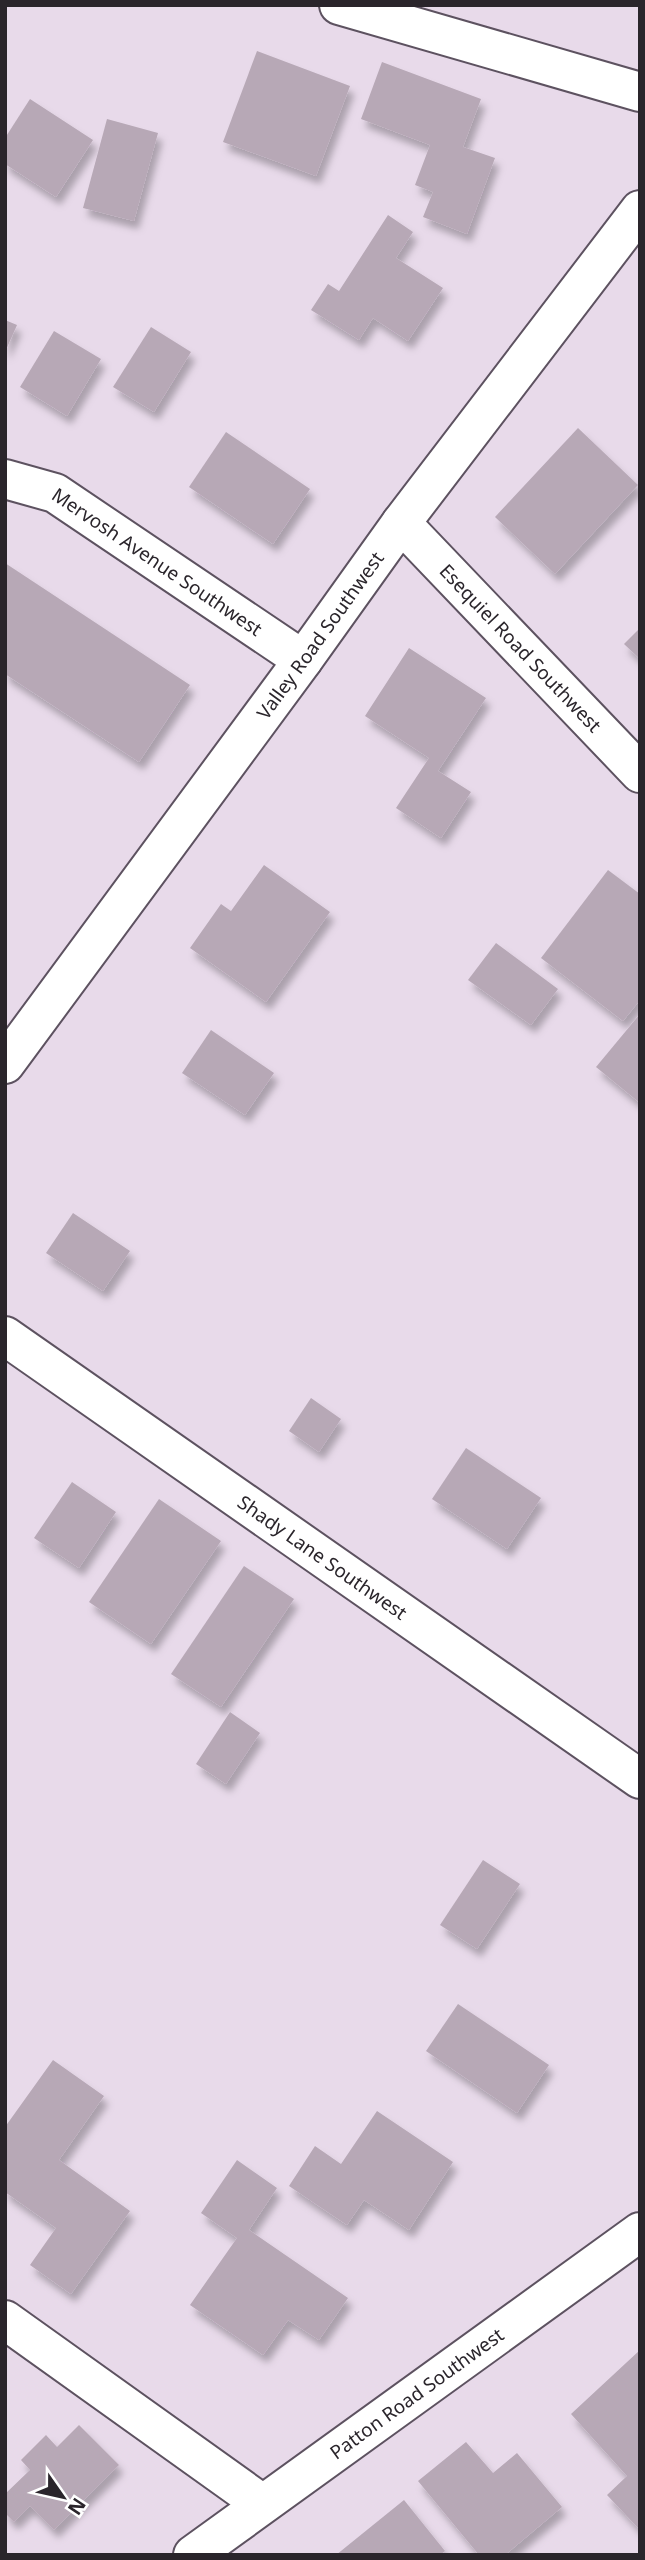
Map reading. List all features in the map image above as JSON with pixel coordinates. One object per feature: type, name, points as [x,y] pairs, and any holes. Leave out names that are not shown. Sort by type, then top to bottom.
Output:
[{"type":"street","points":[[339,5],[640,92]]},
{"type":"street","name":"Valley Road Southwest","points":[[5,1064],[401,523],[640,210]]},
{"type":"street","name":"Mervosh Avenue Southwest","points":[[5,479],[55,493],[303,660]]},
{"type":"street","name":"Esequiel Road Southwest","points":[[401,523],[640,773]]},
{"type":"street","name":"Shady Lane Southwest","points":[[5,1336],[640,1779]]},
{"type":"street","name":"Patton Road Southwest","points":[[193,2555],[261,2503],[640,2232]]},
{"type":"street","points":[[5,2320],[261,2503]]},
{"type":"building","points":[[257,51],[350,86],[316,176],[223,142]]},
{"type":"building","points":[[382,62],[481,99],[463,147],[495,158],[467,234],[423,217],[433,192],[415,185],[430,145],[361,119]]},
{"type":"building","points":[[30,99],[93,140],[56,197],[5,164],[5,138]]},
{"type":"building","points":[[107,119],[158,133],[134,221],[83,208]]},
{"type":"building","points":[[388,215],[413,232],[396,258],[443,288],[408,341],[373,318],[359,340],[311,310],[328,284],[339,291]]},
{"type":"building","points":[[5,320],[17,325],[5,352]]},
{"type":"building","points":[[151,327],[191,352],[154,412],[113,387]]},
{"type":"building","points":[[54,331],[101,359],[67,416],[20,387]]},
{"type":"building","points":[[578,428],[638,485],[555,574],[495,517]]},
{"type":"building","points":[[226,432],[310,489],[273,544],[189,487]]},
{"type":"building","points":[[5,563],[190,685],[139,762],[5,674]]},
{"type":"building","points":[[640,628],[640,659],[624,644]]},
{"type":"building","points":[[409,648],[486,698],[438,771],[471,792],[441,838],[396,808],[429,758],[365,716]]},
{"type":"building","points":[[264,865],[330,912],[266,1002],[190,948],[221,904],[231,911]]},
{"type":"building","points":[[608,870],[640,894],[640,1000],[623,1021],[541,958]]},
{"type":"building","points":[[496,943],[558,989],[531,1025],[468,980]]},
{"type":"building","points":[[640,1014],[640,1103],[596,1067]]},
{"type":"building","points":[[211,1030],[274,1073],[245,1115],[182,1073]]},
{"type":"building","points":[[73,1213],[130,1251],[103,1291],[46,1253]]},
{"type":"building","points":[[311,1398],[341,1419],[319,1452],[289,1431]]},
{"type":"building","points":[[466,1448],[541,1498],[507,1549],[432,1499]]},
{"type":"building","points":[[72,1482],[116,1512],[79,1568],[34,1538]]},
{"type":"building","points":[[159,1499],[221,1541],[151,1644],[89,1602]]},
{"type":"building","points":[[244,1566],[294,1599],[221,1707],[171,1674]]},
{"type":"building","points":[[230,1712],[260,1733],[226,1784],[196,1764]]},
{"type":"building","points":[[483,1860],[520,1884],[477,1949],[440,1925]]},
{"type":"building","points":[[458,2004],[549,2065],[517,2113],[426,2051]]},
{"type":"building","points":[[53,2060],[104,2096],[59,2160],[130,2211],[71,2294],[30,2265],[56,2228],[5,2192],[5,2127]]},
{"type":"building","points":[[377,2111],[453,2162],[409,2230],[364,2200],[347,2225],[289,2186],[315,2146],[341,2164]]},
{"type":"building","points":[[237,2160],[277,2188],[249,2230],[348,2298],[319,2340],[288,2320],[263,2355],[190,2305],[237,2238],[201,2213]]},
{"type":"building","points":[[640,2350],[640,2530],[607,2495],[627,2476],[571,2414]]},
{"type":"building","points":[[79,2425],[119,2465],[54,2530],[30,2506],[14,2522],[5,2513],[5,2494],[30,2470],[21,2460],[46,2435],[57,2447]]},
{"type":"building","points":[[466,2442],[493,2473],[517,2453],[562,2507],[505,2555],[479,2555],[418,2481]]},
{"type":"building","points":[[404,2500],[445,2551],[440,2555],[336,2555]]}]
